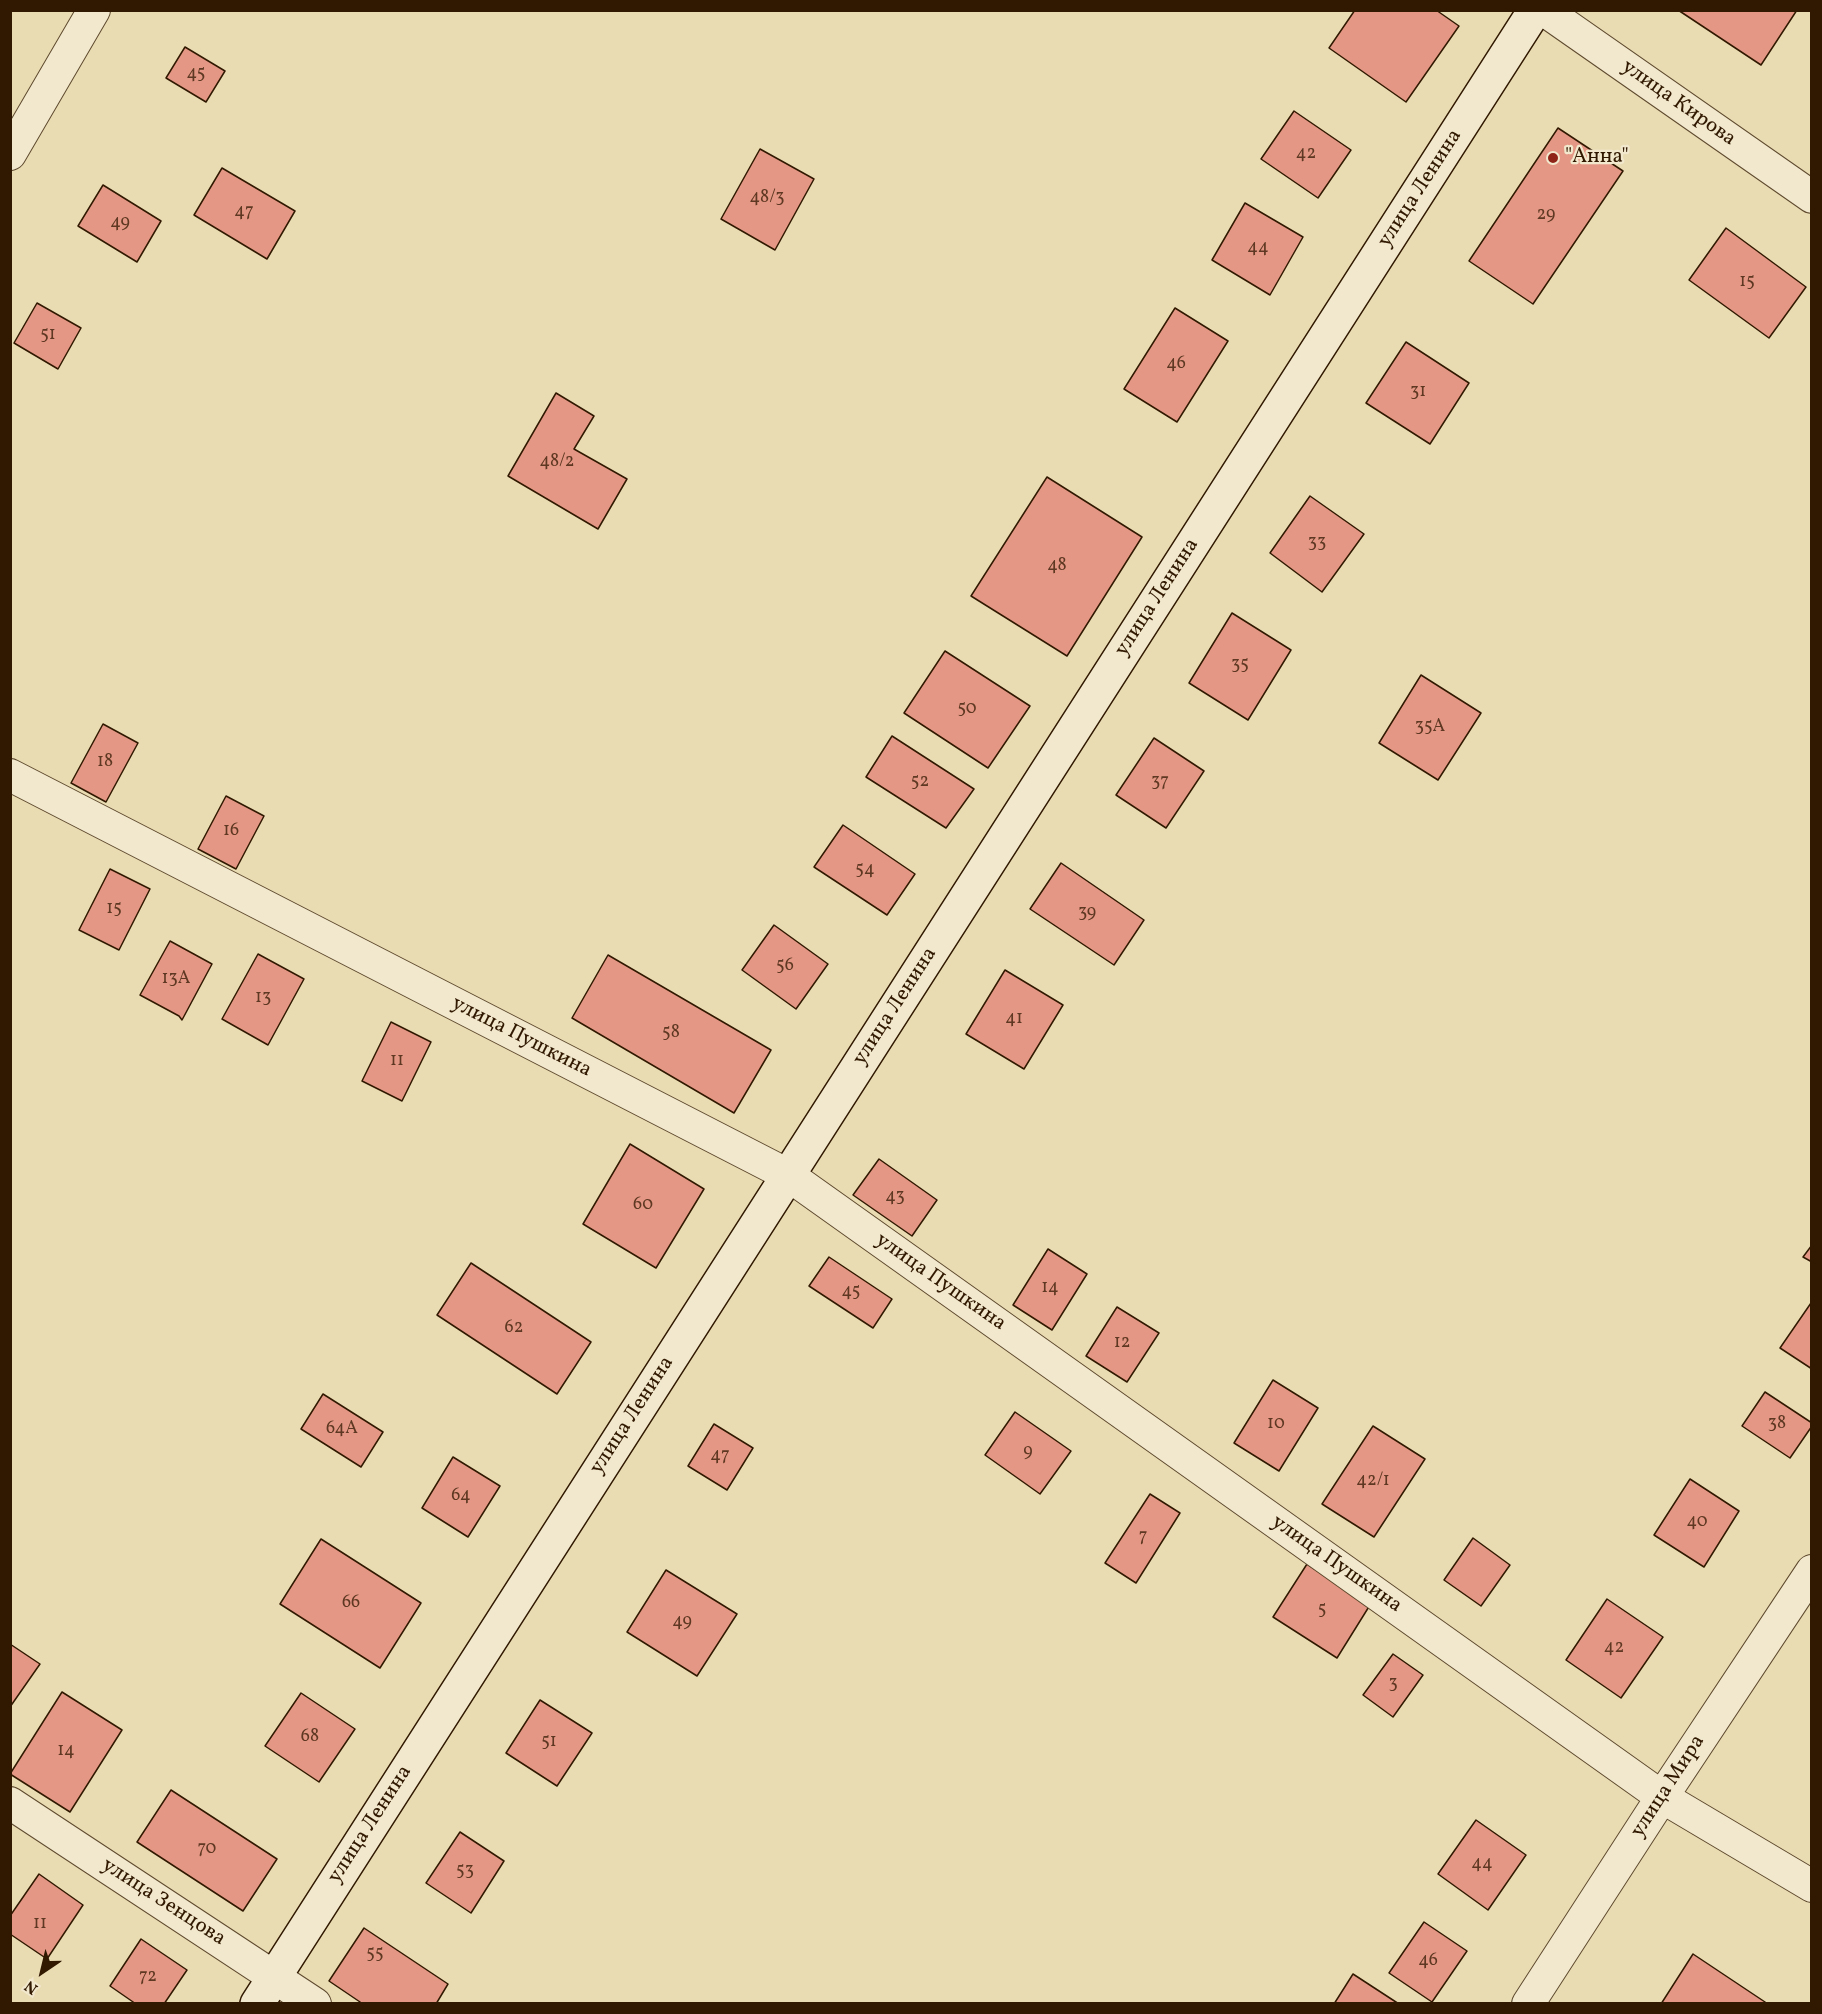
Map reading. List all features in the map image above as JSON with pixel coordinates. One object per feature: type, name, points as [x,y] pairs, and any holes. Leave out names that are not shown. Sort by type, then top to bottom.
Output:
[{"type":"street","points":[[10,154],[94,10]]},
{"type":"street","name":"улица Ленина","points":[[257,2004],[1535,10]]},
{"type":"street","name":"улица Кирова","points":[[1544,10],[1812,197]]},
{"type":"street","name":"улица Пушкина","points":[[10,775],[788,1175],[1662,1797],[1812,1886]]},
{"type":"street","name":"улица Мира","points":[[1528,2004],[1812,1571]]},
{"type":"street","name":"улица Зенцова","points":[[10,1803],[315,2004]]},
{"type":"building","points":[[1355,10],[1436,10],[1459,26],[1406,102],[1329,48]]},
{"type":"building","points":[[1678,10],[1797,10],[1761,65]]},
{"type":"building","points":[[185,47],[225,71],[206,102],[166,78]]},
{"type":"building","points":[[1294,111],[1351,150],[1318,198],[1261,159]]},
{"type":"building","points":[[1558,128],[1623,171],[1533,304],[1469,261]]},
{"type":"building","points":[[760,149],[814,179],[775,250],[721,219]]},
{"type":"building","points":[[222,168],[295,211],[267,259],[194,215]]},
{"type":"building","points":[[103,185],[161,221],[137,262],[78,226]]},
{"type":"building","points":[[1245,203],[1303,237],[1270,295],[1212,260]]},
{"type":"building","points":[[1726,228],[1806,287],[1769,338],[1689,280]]},
{"type":"building","points":[[37,303],[81,328],[58,369],[14,343]]},
{"type":"building","points":[[1175,308],[1228,341],[1177,422],[1124,389]]},
{"type":"building","points":[[1406,342],[1469,383],[1430,444],[1366,403]]},
{"type":"building","points":[[556,393],[594,416],[574,449],[627,479],[598,529],[508,476]]},
{"type":"building","points":[[1047,477],[1142,537],[1067,656],[971,596]]},
{"type":"building","points":[[1310,496],[1364,534],[1322,592],[1270,553]]},
{"type":"building","points":[[1232,613],[1291,650],[1248,720],[1189,683]]},
{"type":"building","points":[[945,651],[1030,706],[988,768],[904,713]]},
{"type":"building","points":[[1421,675],[1481,713],[1438,780],[1379,743]]},
{"type":"building","points":[[103,724],[138,743],[106,802],[71,783]]},
{"type":"building","points":[[892,736],[974,789],[946,828],[866,777]]},
{"type":"building","points":[[1154,738],[1204,771],[1166,828],[1116,795]]},
{"type":"building","points":[[226,796],[264,816],[236,869],[198,849]]},
{"type":"building","points":[[843,825],[915,874],[887,915],[814,867]]},
{"type":"building","points":[[1061,863],[1144,920],[1114,965],[1030,909]]},
{"type":"building","points":[[110,869],[150,889],[119,950],[79,930]]},
{"type":"building","points":[[774,925],[828,964],[796,1009],[742,970]]},
{"type":"building","points":[[170,941],[212,964],[182,1020],[179,1016],[140,995]]},
{"type":"building","points":[[258,954],[304,979],[268,1045],[222,1019]]},
{"type":"building","points":[[608,955],[771,1050],[734,1113],[572,1018]]},
{"type":"building","points":[[1005,970],[1063,1005],[1024,1069],[966,1034]]},
{"type":"building","points":[[391,1022],[431,1042],[402,1101],[362,1081]]},
{"type":"building","points":[[630,1144],[704,1189],[656,1268],[583,1224]]},
{"type":"building","points":[[879,1159],[937,1200],[912,1236],[853,1195]]},
{"type":"building","points":[[1812,1245],[1812,1262],[1803,1257]]},
{"type":"building","points":[[1048,1249],[1087,1274],[1052,1330],[1013,1305]]},
{"type":"building","points":[[829,1257],[892,1299],[873,1328],[809,1286]]},
{"type":"building","points":[[471,1263],[591,1342],[557,1394],[437,1315]]},
{"type":"building","points":[[1812,1304],[1812,1369],[1780,1348]]},
{"type":"building","points":[[1117,1307],[1159,1333],[1127,1382],[1086,1356]]},
{"type":"building","points":[[1273,1380],[1318,1408],[1279,1471],[1234,1443]]},
{"type":"building","points":[[1765,1392],[1812,1423],[1790,1458],[1742,1426]]},
{"type":"building","points":[[323,1394],[383,1432],[361,1467],[301,1429]]},
{"type":"building","points":[[1015,1412],[1071,1451],[1040,1494],[985,1455]]},
{"type":"building","points":[[714,1424],[753,1448],[727,1490],[688,1466]]},
{"type":"building","points":[[1373,1426],[1425,1459],[1374,1537],[1322,1504]]},
{"type":"building","points":[[453,1457],[500,1486],[468,1537],[422,1508]]},
{"type":"building","points":[[1690,1479],[1739,1511],[1704,1567],[1654,1535]]},
{"type":"building","points":[[1150,1494],[1180,1513],[1136,1583],[1105,1563]]},
{"type":"building","points":[[1473,1538],[1510,1565],[1481,1606],[1444,1580]]},
{"type":"building","points":[[321,1539],[421,1603],[380,1668],[280,1604]]},
{"type":"building","points":[[1307,1564],[1370,1605],[1337,1658],[1273,1617]]},
{"type":"building","points":[[666,1570],[737,1614],[697,1676],[627,1632]]},
{"type":"building","points":[[1607,1599],[1663,1637],[1621,1698],[1566,1660]]},
{"type":"building","points":[[10,1644],[40,1664],[10,1707]]},
{"type":"building","points":[[1393,1654],[1423,1675],[1393,1717],[1363,1695]]},
{"type":"building","points":[[62,1692],[122,1730],[70,1812],[10,1774]]},
{"type":"building","points":[[301,1693],[355,1729],[319,1782],[265,1746]]},
{"type":"building","points":[[540,1700],[592,1733],[557,1786],[506,1753]]},
{"type":"building","points":[[171,1790],[277,1859],[243,1911],[137,1842]]},
{"type":"building","points":[[1476,1820],[1526,1855],[1488,1910],[1438,1874]]},
{"type":"building","points":[[460,1832],[504,1861],[471,1913],[426,1883]]},
{"type":"building","points":[[39,1874],[83,1905],[47,1959],[10,1934],[10,1916]]},
{"type":"building","points":[[1424,1922],[1467,1951],[1432,2002],[1389,1973]]},
{"type":"building","points":[[364,1928],[448,1984],[436,2004],[363,2004],[329,1981]]},
{"type":"building","points":[[141,1939],[187,1970],[164,2004],[136,2004],[110,1986]]},
{"type":"building","points":[[1693,1954],[1768,2004],[1661,2004]]},
{"type":"building","points":[[1353,1974],[1399,2004],[1334,2004]]},
{"type":"place","name":"\"Анна\"","points":[[1553,158]]}]
